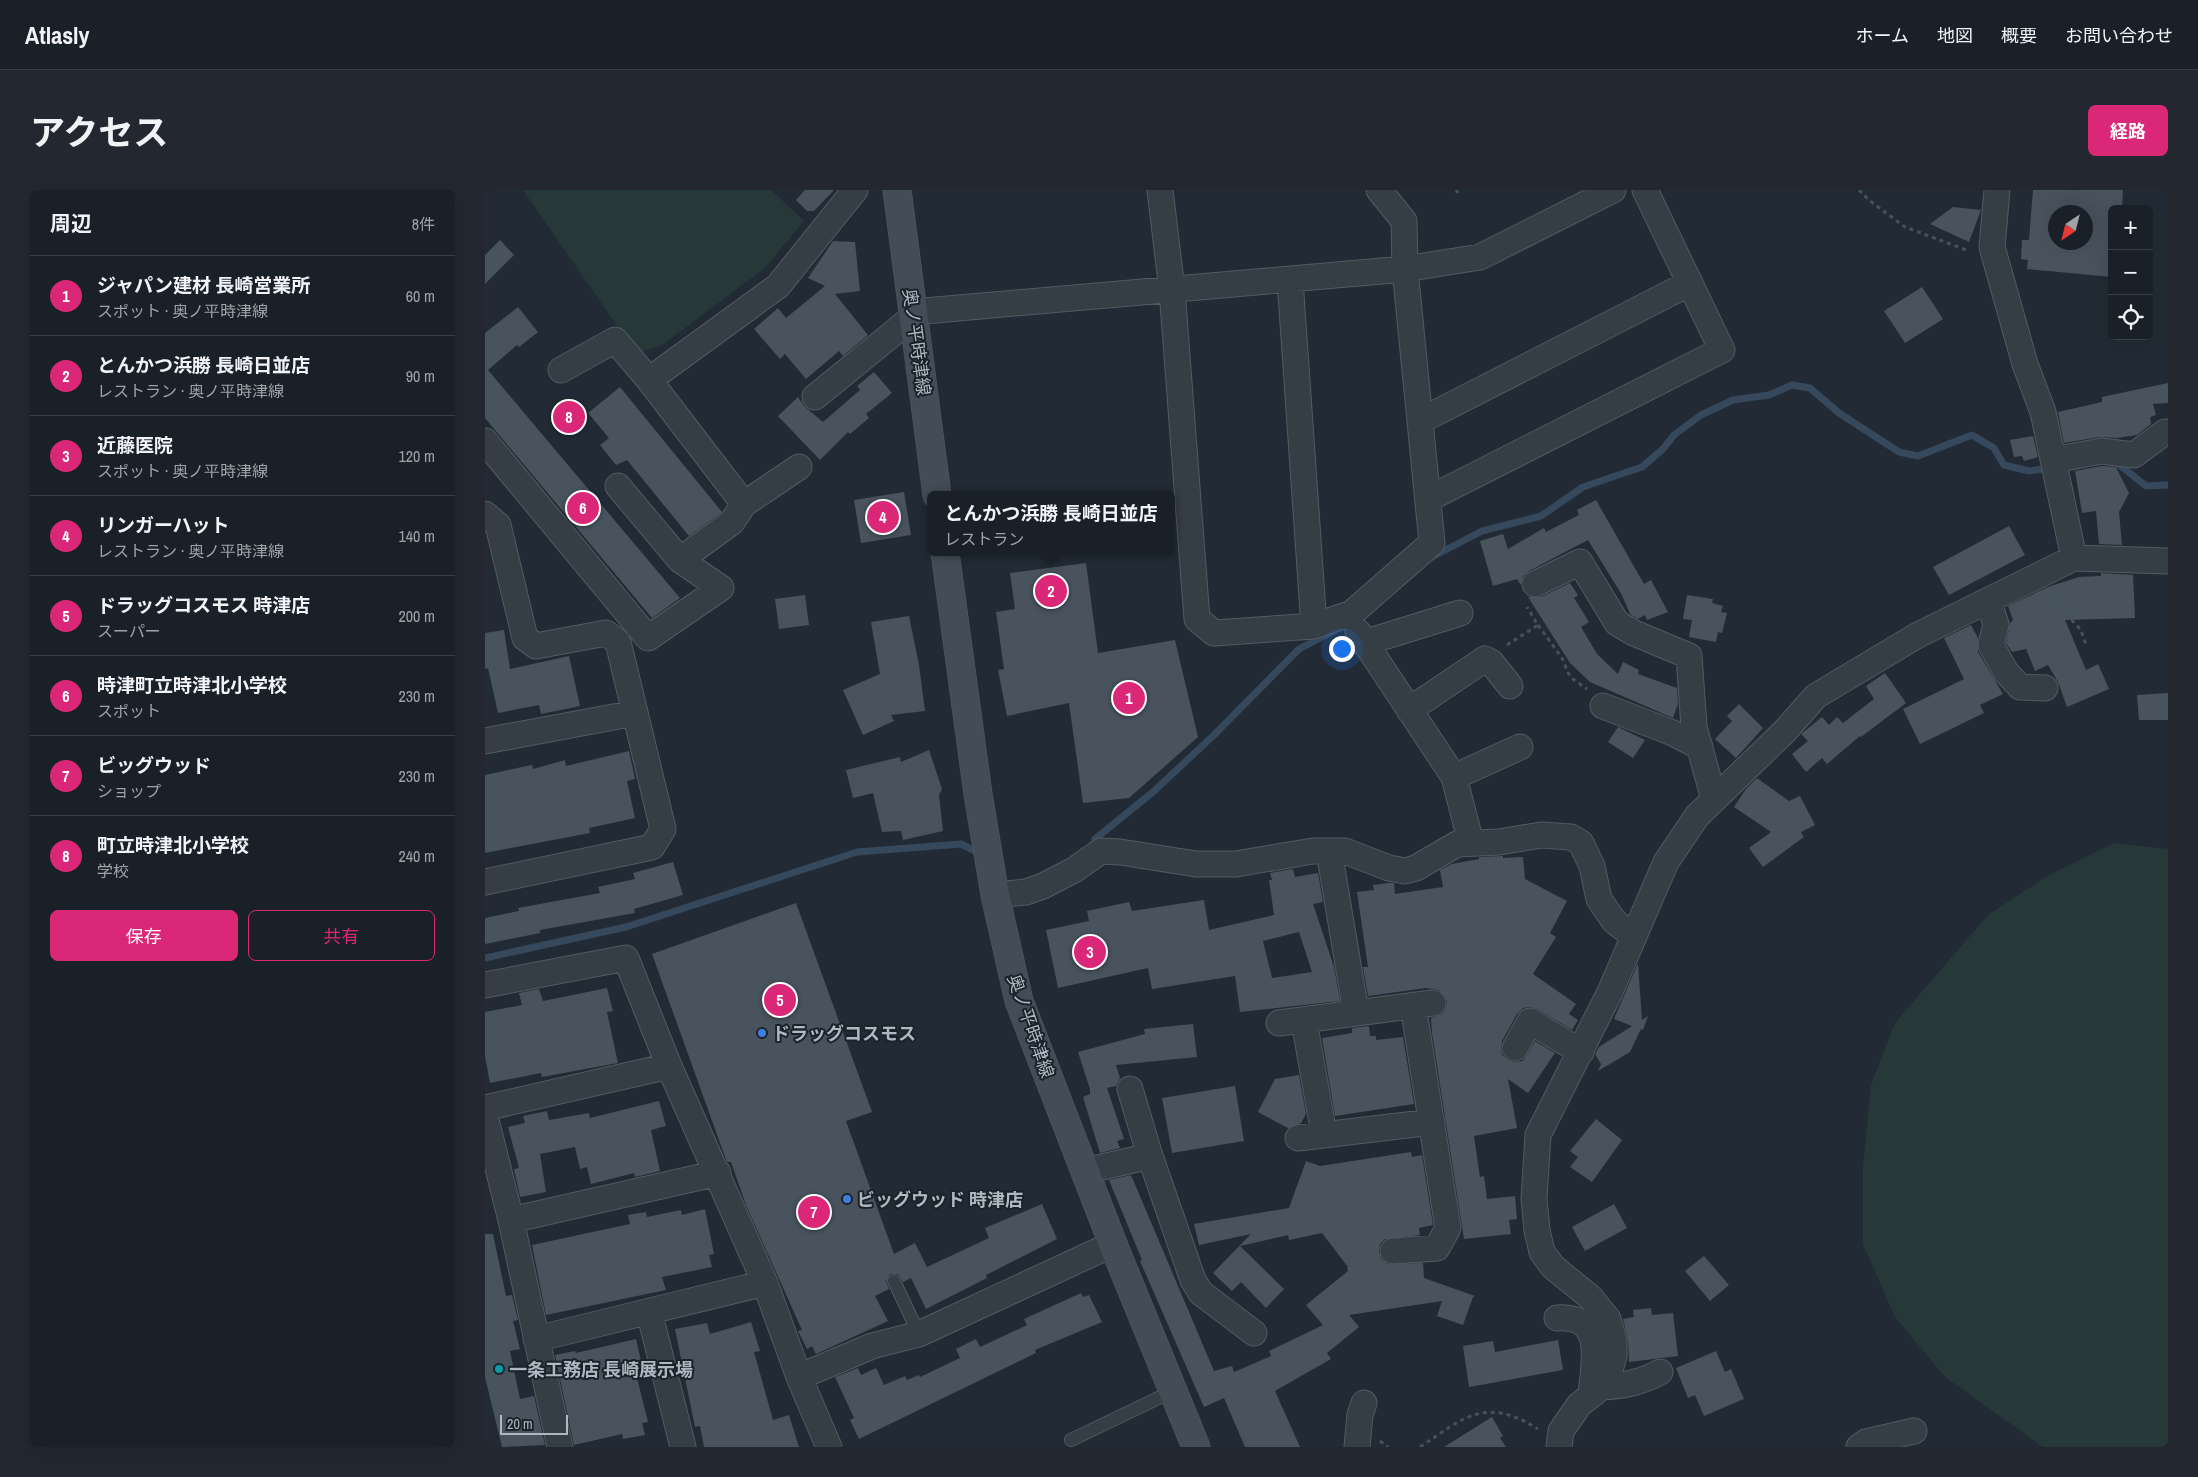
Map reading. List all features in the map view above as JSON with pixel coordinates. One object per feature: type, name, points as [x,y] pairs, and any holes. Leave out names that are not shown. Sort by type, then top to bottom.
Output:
[{"type":"main road","name":"奥ノ平時津線","points":[[897,190],[936,491]]},
{"type":"main road","name":"奥ノ平時津線","points":[[946,556],[978,794],[995,895],[1019,1001],[1113,1244],[1196,1447]]},
{"type":"street","points":[[649,380],[778,286],[855,190]]},
{"type":"street","points":[[1160,190],[1172,290],[1197,619],[1214,633],[1314,626],[1352,612],[1433,543],[1405,269],[1404,221],[1379,190]]},
{"type":"street","points":[[815,396],[913,315],[1405,269],[1480,257],[1613,190]]},
{"type":"street","points":[[1428,499],[1722,350],[1645,190]]},
{"type":"street","points":[[1997,190],[1992,247],[2025,364],[2043,412],[2056,469],[2063,564]]},
{"type":"street","points":[[1290,280],[1314,626]]},
{"type":"street","points":[[1420,421],[1690,283]]},
{"type":"street","points":[[561,370],[615,340],[649,380],[743,504]]},
{"type":"street","points":[[2056,469],[2101,451],[2134,455],[2165,432]]},
{"type":"street","points":[[485,441],[648,638],[721,588],[679,560],[618,486]]},
{"type":"street","points":[[679,560],[732,522],[743,504],[799,467]]},
{"type":"street","points":[[485,514],[497,524],[525,638],[536,646],[606,633],[618,642],[663,829],[652,847],[485,882]]},
{"type":"street","points":[[1559,1445],[1561,1431],[1579,1405],[1596,1391],[1608,1377],[1614,1356],[1614,1341],[1608,1319],[1590,1297],[1553,1267],[1542,1252],[1537,1230],[1535,1199],[1538,1135],[1581,1052],[1666,862],[1697,816],[1785,731],[1816,696],[1918,635],[2063,564],[2168,561]]},
{"type":"street","points":[[1535,584],[1580,562],[1617,623],[1634,633],[1689,656],[1694,727],[1714,799]]},
{"type":"street","points":[[1988,601],[1996,624],[1991,645],[2006,672],[2020,687],[2045,688]]},
{"type":"street","points":[[1460,613],[1361,638],[1454,777],[1471,843]]},
{"type":"street","points":[[1409,710],[1485,659],[1491,662],[1510,686]]},
{"type":"street","points":[[1603,706],[1673,733],[1700,746]]},
{"type":"street","points":[[485,741],[635,713]]},
{"type":"street","points":[[1454,777],[1520,747]]},
{"type":"street","points":[[995,895],[1026,892],[1043,886],[1074,870],[1101,851],[1120,852],[1196,864],[1236,864],[1313,851],[1345,851],[1389,868],[1405,871],[1416,868],[1457,844],[1499,842],[1541,834],[1571,837],[1581,844],[1592,866],[1599,899],[1614,921],[1633,936]]},
{"type":"street","points":[[1329,851],[1356,1012]]},
{"type":"street","points":[[485,985],[625,958],[669,1066],[718,1173],[765,1283],[799,1377],[829,1447]]},
{"type":"street","points":[[1279,1024],[1423,1004],[1432,1122],[1448,1228],[1437,1248],[1393,1251]]},
{"type":"street","points":[[1304,1020],[1324,1134]]},
{"type":"street","points":[[1515,1048],[1530,1021],[1581,1052]]},
{"type":"street","points":[[485,1108],[669,1066]]},
{"type":"street","points":[[1129,1089],[1193,1280],[1201,1293],[1254,1333]]},
{"type":"street","points":[[485,1116],[511,1220],[560,1447]]},
{"type":"street","points":[[1298,1138],[1432,1122]]},
{"type":"street","points":[[1085,1171],[1150,1156]]},
{"type":"street","points":[[511,1220],[718,1173]]},
{"type":"street","points":[[799,1377],[872,1346],[919,1334],[1113,1244]]},
{"type":"street","points":[[536,1339],[765,1283]]},
{"type":"street","points":[[649,1311],[683,1447]]},
{"type":"street","points":[[1557,1318],[1580,1320],[1594,1341],[1596,1391]]},
{"type":"street","points":[[1596,1391],[1641,1382],[1660,1372]]},
{"type":"street","points":[[1357,1447],[1360,1416],[1364,1403]]},
{"type":"street","points":[[1859,1447],[1866,1442],[1914,1431]]},
{"type":"lane","points":[[894,1281],[919,1334]]},
{"type":"lane","points":[[1071,1440],[1173,1391]]},
{"type":"path","points":[[1859,190],[1870,201],[1905,227],[1996,262]]},
{"type":"path","points":[[2063,564],[2067,615],[2081,630],[2086,646]]},
{"type":"path","points":[[1535,584],[1521,597],[1561,658],[1570,677],[1590,692],[1603,706]]},
{"type":"path","points":[[1485,659],[1538,625]]},
{"type":"path","points":[[1420,1447],[1459,1421],[1483,1412],[1493,1411],[1533,1426],[1559,1445]]},
{"type":"green space","points":[[523,190],[771,190],[804,221],[765,268],[661,346],[636,353]]},
{"type":"green space","points":[[2114,843],[2168,849],[2168,1447],[2043,1447],[1945,1377],[1895,1317],[1863,1244],[1863,1168],[1871,1085],[1895,1023],[1989,914],[2051,874]]},
{"type":"building","points":[[805,190],[834,190],[814,211],[807,211],[796,200]]},
{"type":"building","points":[[2033,190],[2123,190],[2122,205],[2108,205],[2108,277],[2027,269],[2028,260],[2021,259],[2022,240],[2029,240]]},
{"type":"building","points":[[1953,207],[1981,210],[1969,242],[1930,224]]},
{"type":"building","points":[[500,240],[514,255],[485,284],[485,255]]},
{"type":"building","points":[[833,241],[855,242],[860,291],[835,294],[868,335],[843,356],[839,351],[806,379],[785,354],[780,359],[754,329],[778,308],[786,318],[825,286],[808,278]]},
{"type":"building","points":[[1922,287],[1943,319],[1905,343],[1884,311]]},
{"type":"building","points":[[518,307],[538,332],[519,347],[517,345],[488,370],[680,598],[652,618],[485,418],[485,333]]},
{"type":"building","points":[[874,372],[892,393],[866,414],[869,418],[850,434],[848,432],[820,460],[778,416],[798,397],[804,406],[823,422],[860,390],[857,386]]},
{"type":"building","points":[[2168,383],[2168,403],[2153,404],[2156,415],[2150,417],[2151,424],[2137,435],[2117,438],[2099,437],[2064,443],[2058,412],[2102,402],[2102,397]]},
{"type":"building","points":[[620,387],[722,512],[689,536],[627,460],[616,465],[600,445],[609,438],[588,413]]},
{"type":"building","points":[[2033,436],[2038,457],[2024,461],[2022,456],[2014,457],[2010,440]]},
{"type":"building","points":[[2101,466],[2116,467],[2129,493],[2119,512],[2122,545],[2099,544],[2096,511],[2082,513],[2075,471]]},
{"type":"building","points":[[904,492],[911,535],[861,543],[854,500]]},
{"type":"building","points":[[1596,500],[1644,584],[1651,580],[1668,612],[1647,620],[1645,615],[1638,619],[1630,614],[1622,595],[1588,540],[1529,571],[1523,576],[1521,585],[1517,579],[1493,586],[1480,541],[1503,534],[1508,549],[1544,528],[1546,532],[1579,515],[1577,510]]},
{"type":"building","points":[[2009,526],[2025,555],[1949,595],[1933,567]]},
{"type":"building","points":[[1086,563],[1098,653],[1175,640],[1198,737],[1129,798],[1083,803],[1069,703],[1007,716],[998,670],[1004,669],[996,612],[1015,609],[1010,573]]},
{"type":"building","points":[[2101,573],[2133,575],[2135,618],[2065,620],[2086,670],[2098,664],[2109,689],[2067,707],[2058,682],[2048,665],[2035,671],[2026,649],[2012,652],[2006,643],[2010,623],[2013,620],[2008,606],[2048,587],[2079,577],[2101,576]]},
{"type":"building","points":[[1570,583],[1578,595],[1574,598],[1589,622],[1581,627],[1597,654],[1618,674],[1623,662],[1639,670],[1638,674],[1677,688],[1678,704],[1673,718],[1590,682],[1570,663],[1528,597],[1541,597]]},
{"type":"building","points":[[805,595],[809,625],[779,629],[775,599]]},
{"type":"building","points":[[1687,595],[1713,599],[1712,603],[1723,606],[1721,612],[1727,613],[1722,633],[1718,632],[1716,642],[1689,637],[1692,620],[1683,619]]},
{"type":"building","points":[[909,616],[919,665],[925,711],[891,715],[894,721],[863,735],[843,690],[880,674],[871,622]]},
{"type":"building","points":[[1971,625],[1978,638],[1978,652],[2003,694],[1980,705],[1984,713],[1920,744],[1903,709],[1964,679],[1944,638]]},
{"type":"building","points":[[504,630],[510,669],[569,656],[580,706],[541,714],[539,705],[498,713],[488,668],[485,669],[485,633]]},
{"type":"building","points":[[1885,673],[1906,703],[1860,736],[1827,764],[1822,758],[1806,772],[1792,754],[1808,741],[1801,734],[1822,717],[1829,725],[1837,717],[1843,723],[1874,699],[1866,686]]},
{"type":"building","points":[[2168,693],[2168,720],[2139,720],[2137,695]]},
{"type":"building","points":[[1739,704],[1763,728],[1736,758],[1715,739],[1732,721],[1727,716]]},
{"type":"building","points":[[1618,727],[1645,740],[1633,758],[1608,742]]},
{"type":"building","points":[[929,750],[942,789],[939,795],[943,831],[903,840],[901,831],[882,832],[873,793],[853,798],[846,770],[900,757],[901,762]]},
{"type":"building","points":[[629,751],[635,779],[627,781],[635,818],[589,828],[590,833],[485,853],[485,775],[532,765],[533,769],[565,760],[566,766]]},
{"type":"building","points":[[1757,778],[1789,801],[1800,796],[1815,825],[1801,832],[1804,837],[1763,867],[1749,848],[1771,832],[1734,807],[1746,789]]},
{"type":"building","points":[[1503,856],[1503,858],[1523,857],[1525,879],[1567,901],[1550,933],[1556,937],[1533,974],[1576,1004],[1569,1014],[1578,1020],[1572,1030],[1537,1009],[1523,1008],[1517,1014],[1502,1041],[1502,1055],[1508,1060],[1515,1062],[1522,1061],[1535,1041],[1555,1053],[1528,1093],[1508,1079],[1517,1128],[1474,1136],[1480,1177],[1484,1176],[1487,1199],[1515,1196],[1517,1219],[1509,1220],[1511,1234],[1464,1239],[1432,1033],[1431,1018],[1442,1014],[1446,1008],[1447,1001],[1439,990],[1426,988],[1368,996],[1363,967],[1368,967],[1357,892],[1374,890],[1373,885],[1389,883],[1394,883],[1395,894],[1443,887],[1440,870],[1452,864],[1479,859],[1479,857]]},
{"type":"building","points":[[673,862],[683,895],[634,909],[635,913],[540,930],[540,933],[485,944],[485,918],[519,911],[518,908],[600,893],[598,887],[635,879],[633,873]]},
{"type":"building","points":[[1293,869],[1295,877],[1318,873],[1323,902],[1313,904],[1334,967],[1340,1001],[1240,1012],[1235,976],[1152,989],[1148,968],[1058,988],[1046,930],[1089,921],[1087,911],[1129,902],[1132,911],[1204,900],[1209,930],[1274,915],[1269,880],[1272,880],[1270,873]],"holes":[[[1299,932],[1312,972],[1272,978],[1263,941]]]},
{"type":"building","points":[[796,903],[872,1112],[846,1121],[894,1254],[915,1243],[927,1267],[989,1238],[985,1228],[1042,1204],[1057,1239],[986,1275],[987,1278],[926,1309],[911,1278],[903,1282],[898,1274],[890,1274],[886,1281],[889,1289],[875,1296],[888,1321],[816,1354],[812,1346],[807,1349],[798,1331],[802,1330],[746,1205],[731,1162],[727,1162],[652,954]]},
{"type":"building","points":[[1638,963],[1642,1020],[1648,1016],[1643,1030],[1641,1029],[1630,1052],[1598,1071],[1601,1064],[1595,1054],[1599,1047],[1632,1026],[1614,1019]]},
{"type":"building","points":[[607,988],[613,1011],[607,1012],[618,1063],[542,1077],[541,1073],[490,1083],[485,1056],[485,1012],[522,1005],[519,993],[539,989],[543,1001]]},
{"type":"building","points":[[1193,1024],[1197,1057],[1116,1065],[1120,1078],[1116,1086],[1107,1088],[1124,1139],[1117,1141],[1120,1148],[1100,1153],[1083,1097],[1090,1094],[1090,1089],[1078,1052],[1145,1034],[1144,1029]]},
{"type":"building","points":[[1369,1026],[1370,1036],[1376,1036],[1376,1040],[1403,1037],[1414,1104],[1335,1116],[1322,1038],[1352,1033],[1352,1028]]},
{"type":"building","points":[[1299,1075],[1306,1114],[1301,1123],[1288,1128],[1258,1112],[1275,1079]]},
{"type":"building","points":[[1235,1086],[1244,1141],[1172,1153],[1162,1098]]},
{"type":"building","points":[[659,1101],[666,1126],[651,1130],[660,1171],[635,1177],[634,1173],[591,1184],[587,1167],[580,1169],[575,1147],[540,1154],[546,1192],[520,1197],[514,1169],[519,1168],[508,1127],[525,1123],[523,1116],[547,1111],[549,1120],[589,1113],[590,1118]]},
{"type":"building","points":[[1596,1119],[1622,1140],[1592,1182],[1570,1167],[1578,1157],[1570,1151]]},
{"type":"building","points":[[1411,1152],[1412,1157],[1422,1155],[1433,1225],[1419,1228],[1420,1235],[1385,1239],[1380,1244],[1379,1252],[1381,1259],[1387,1264],[1423,1263],[1424,1278],[1475,1296],[1463,1325],[1437,1316],[1442,1301],[1349,1315],[1359,1327],[1327,1353],[1331,1359],[1275,1391],[1300,1447],[1245,1447],[1224,1398],[1204,1407],[1140,1261],[1142,1260],[1109,1180],[1131,1175],[1214,1371],[1232,1366],[1234,1372],[1271,1356],[1269,1351],[1323,1325],[1306,1305],[1348,1271],[1348,1267],[1322,1233],[1289,1240],[1288,1235],[1240,1246],[1284,1289],[1266,1308],[1241,1282],[1232,1291],[1213,1273],[1251,1234],[1199,1245],[1194,1224],[1289,1208],[1306,1161],[1320,1166]]},
{"type":"building","points":[[1614,1204],[1627,1228],[1585,1251],[1572,1227]]},
{"type":"building","points":[[705,1209],[714,1254],[709,1255],[712,1267],[662,1277],[666,1290],[546,1315],[532,1245],[630,1224],[628,1215],[646,1212],[647,1217],[681,1210],[682,1215]]},
{"type":"building","points":[[485,1234],[493,1234],[506,1296],[512,1295],[518,1320],[513,1321],[520,1349],[510,1351],[520,1399],[534,1396],[545,1445],[502,1447],[485,1377]]},
{"type":"building","points":[[1704,1256],[1729,1285],[1710,1301],[1685,1271]]},
{"type":"building","points":[[1081,1293],[1083,1297],[1089,1295],[1102,1322],[1035,1350],[1036,1353],[859,1439],[850,1420],[854,1418],[835,1377],[858,1368],[861,1375],[876,1368],[884,1385],[905,1376],[907,1380],[919,1375],[920,1377],[960,1358],[956,1349],[976,1339],[980,1347],[1027,1325],[1024,1319]]},
{"type":"building","points":[[1651,1308],[1652,1315],[1673,1313],[1678,1356],[1629,1362],[1628,1341],[1623,1319],[1634,1317],[1633,1310]]},
{"type":"building","points":[[751,1322],[760,1351],[754,1352],[773,1420],[789,1415],[799,1447],[704,1447],[700,1426],[695,1427],[675,1329],[707,1323],[710,1334]]},
{"type":"building","points":[[636,1339],[642,1365],[634,1366],[648,1422],[642,1423],[645,1435],[623,1439],[622,1434],[574,1445],[555,1355],[575,1351],[576,1353]]},
{"type":"building","points":[[1558,1340],[1563,1370],[1469,1387],[1463,1346],[1493,1341],[1495,1352]]},
{"type":"building","points":[[1716,1351],[1725,1372],[1731,1369],[1744,1399],[1704,1416],[1695,1395],[1688,1398],[1676,1368]]},
{"type":"building","points":[[1492,1417],[1503,1436],[1500,1438],[1506,1447],[1444,1447]]},
{"type":"waterway","points":[[1432,557],[1482,531],[1541,516],[1583,487],[1642,467],[1663,449],[1674,435],[1701,415],[1733,400],[1769,395],[1792,385],[1810,388],[1839,413],[1899,452],[1918,456],[1972,435],[1994,448],[2004,465],[2029,471],[2050,468]]},
{"type":"waterway","points":[[2117,463],[2146,486],[2168,485]]},
{"type":"waterway","points":[[1095,839],[1153,792],[1214,735],[1299,649],[1334,631]]},
{"type":"waterway","points":[[485,958],[626,927],[857,852],[961,844],[973,850]]},
{"type":"place","name":"町立時津北小学校","points":[[569,417]]},
{"type":"place","name":"時津町立時津北小学校","points":[[583,508]]},
{"type":"place","name":"リンガーハット","points":[[883,517]]},
{"type":"place","name":"とんかつ浜勝 長崎日並店","points":[[1051,591]]},
{"type":"place","name":"ジャパン建材 長崎営業所","points":[[1129,698]]},
{"type":"place","name":"近藤医院","points":[[1090,952]]},
{"type":"place","name":"ドラッグコスモス 時津店","points":[[780,1000]]},
{"type":"place","name":"ドラッグコスモス","points":[[762,1033]]},
{"type":"place","name":"ビッグウッド 時津店","points":[[847,1199]]},
{"type":"place","name":"ビッグウッド","points":[[814,1212]]},
{"type":"place","name":"一条工務店 長崎展示場","points":[[499,1369]]}]
